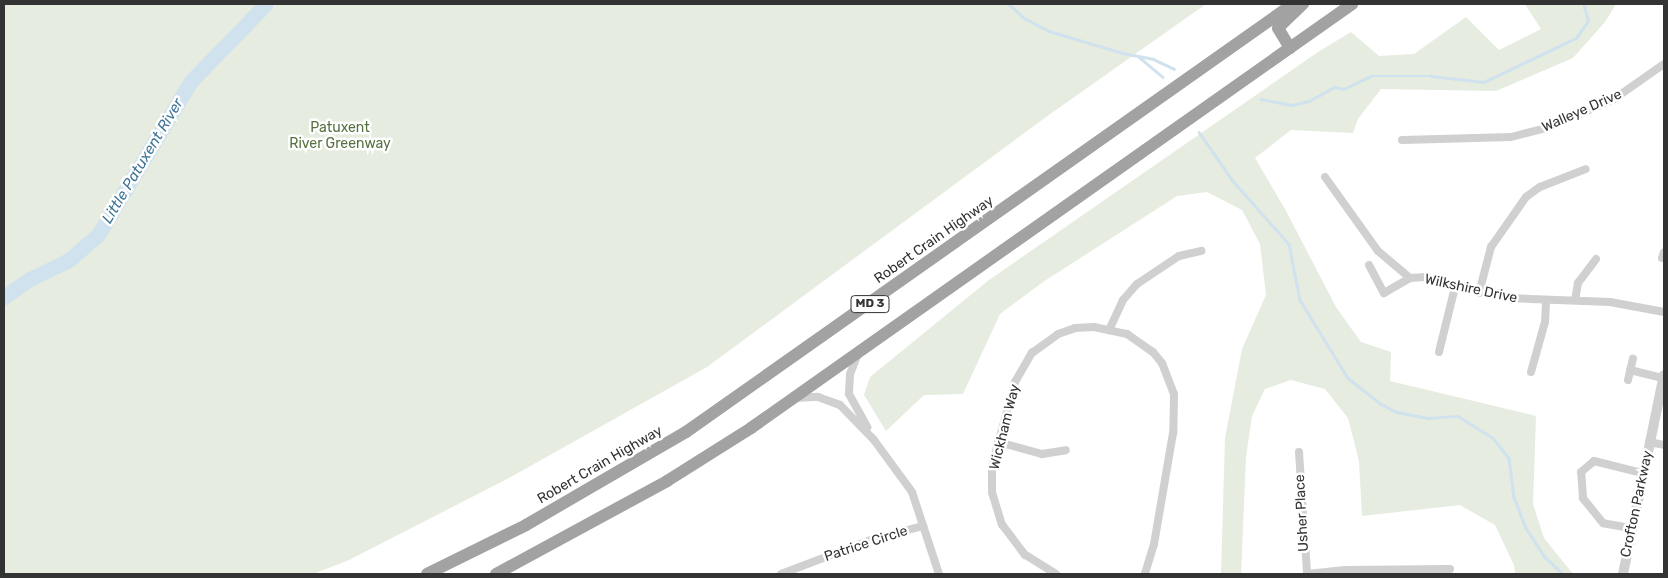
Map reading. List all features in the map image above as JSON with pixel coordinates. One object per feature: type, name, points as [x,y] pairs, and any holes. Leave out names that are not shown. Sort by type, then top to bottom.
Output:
[{"type":"highway","name":"Robert Crain Highway","points":[[427,574],[534,520],[686,432],[1294,4]]},
{"type":"highway","points":[[1290,48],[1278,28],[1303,4]]},
{"type":"highway","name":"MD 3","points":[[496,574],[666,481],[796,398],[1352,4]]},
{"type":"street","name":"Walleye Drive","points":[[1402,140],[1490,138],[1543,129],[1614,99],[1664,64]]},
{"type":"street","points":[[1479,293],[1491,247],[1526,197],[1540,187],[1586,169]]},
{"type":"street","name":"Wilkshire Drive","points":[[1325,177],[1378,251],[1410,278],[1425,277],[1479,293],[1546,301],[1610,302],[1664,312]]},
{"type":"street","points":[[1110,328],[1124,300],[1137,284],[1173,259],[1201,251]]},
{"type":"street","points":[[1575,300],[1578,283],[1596,258]]},
{"type":"street","points":[[1369,265],[1384,293],[1410,278]]},
{"type":"street","points":[[1439,352],[1455,287]]},
{"type":"street","points":[[1531,372],[1545,322],[1546,301]]},
{"type":"street","name":"Wickham Way","points":[[1056,574],[1025,555],[1002,525],[992,492],[992,466],[1015,382],[1032,353],[1058,334],[1076,328],[1110,328],[1127,334],[1152,352],[1166,371],[1174,394],[1172,442],[1154,544],[1145,574]]},
{"type":"street","points":[[856,356],[850,374],[849,394],[874,440],[912,492],[938,574]]},
{"type":"street","points":[[1628,380],[1633,359]]},
{"type":"street","points":[[1630,370],[1664,377]]},
{"type":"street","name":"Crofton Parkway","points":[[1623,574],[1630,528],[1664,377]]},
{"type":"street","points":[[796,398],[818,397],[840,405],[874,440]]},
{"type":"street","points":[[998,442],[1042,454],[1066,450]]},
{"type":"street","points":[[1649,442],[1664,445]]},
{"type":"street","name":"Usher Place","points":[[1299,452],[1307,574]]},
{"type":"street","points":[[1630,528],[1603,523],[1583,498],[1581,472],[1594,461],[1642,473]]},
{"type":"street","name":"Patrice Circle","points":[[781,574],[873,540],[923,526]]},
{"type":"street","points":[[1307,574],[1345,570],[1450,569]]},
{"type":"green space","name":"Patuxent River Greenway","points":[[4,4],[1206,4],[1046,117],[707,367],[509,478],[349,560],[313,574],[4,574]]},
{"type":"green space","points":[[1525,4],[1616,4],[1605,22],[1573,58],[1496,91],[1381,89],[1358,119],[1353,133],[1291,130],[1255,158],[1285,209],[1336,307],[1361,342],[1391,352],[1390,381],[1536,416],[1533,504],[1544,538],[1573,574],[1515,574],[1514,565],[1495,525],[1460,505],[1362,516],[1359,461],[1348,418],[1325,389],[1291,380],[1265,389],[1252,416],[1246,457],[1241,574],[1221,574],[1225,438],[1242,349],[1266,295],[1260,244],[1242,210],[1207,192],[1177,196],[1043,282],[1000,314],[963,394],[924,395],[886,431],[864,395],[870,377],[989,280],[1318,52],[1351,32],[1379,56],[1414,54],[1466,17],[1499,50],[1541,29]]},
{"type":"waterway","name":"Little Patuxent River","points":[[4,297],[30,279],[69,260],[98,235],[191,81],[266,4]]},
{"type":"waterway","points":[[1009,4],[1024,18],[1049,31],[1123,53],[1153,59],[1174,69]]},
{"type":"waterway","points":[[1261,99],[1292,105],[1309,101],[1334,87],[1344,89],[1371,76],[1431,76],[1484,82],[1576,38],[1588,21],[1583,4]]},
{"type":"waterway","points":[[1139,57],[1163,77]]},
{"type":"waterway","points":[[1199,132],[1233,181],[1289,244],[1300,300],[1348,378],[1381,404],[1397,412],[1428,418],[1458,416],[1492,437],[1509,458],[1514,497],[1526,528],[1545,557],[1563,574]]}]
